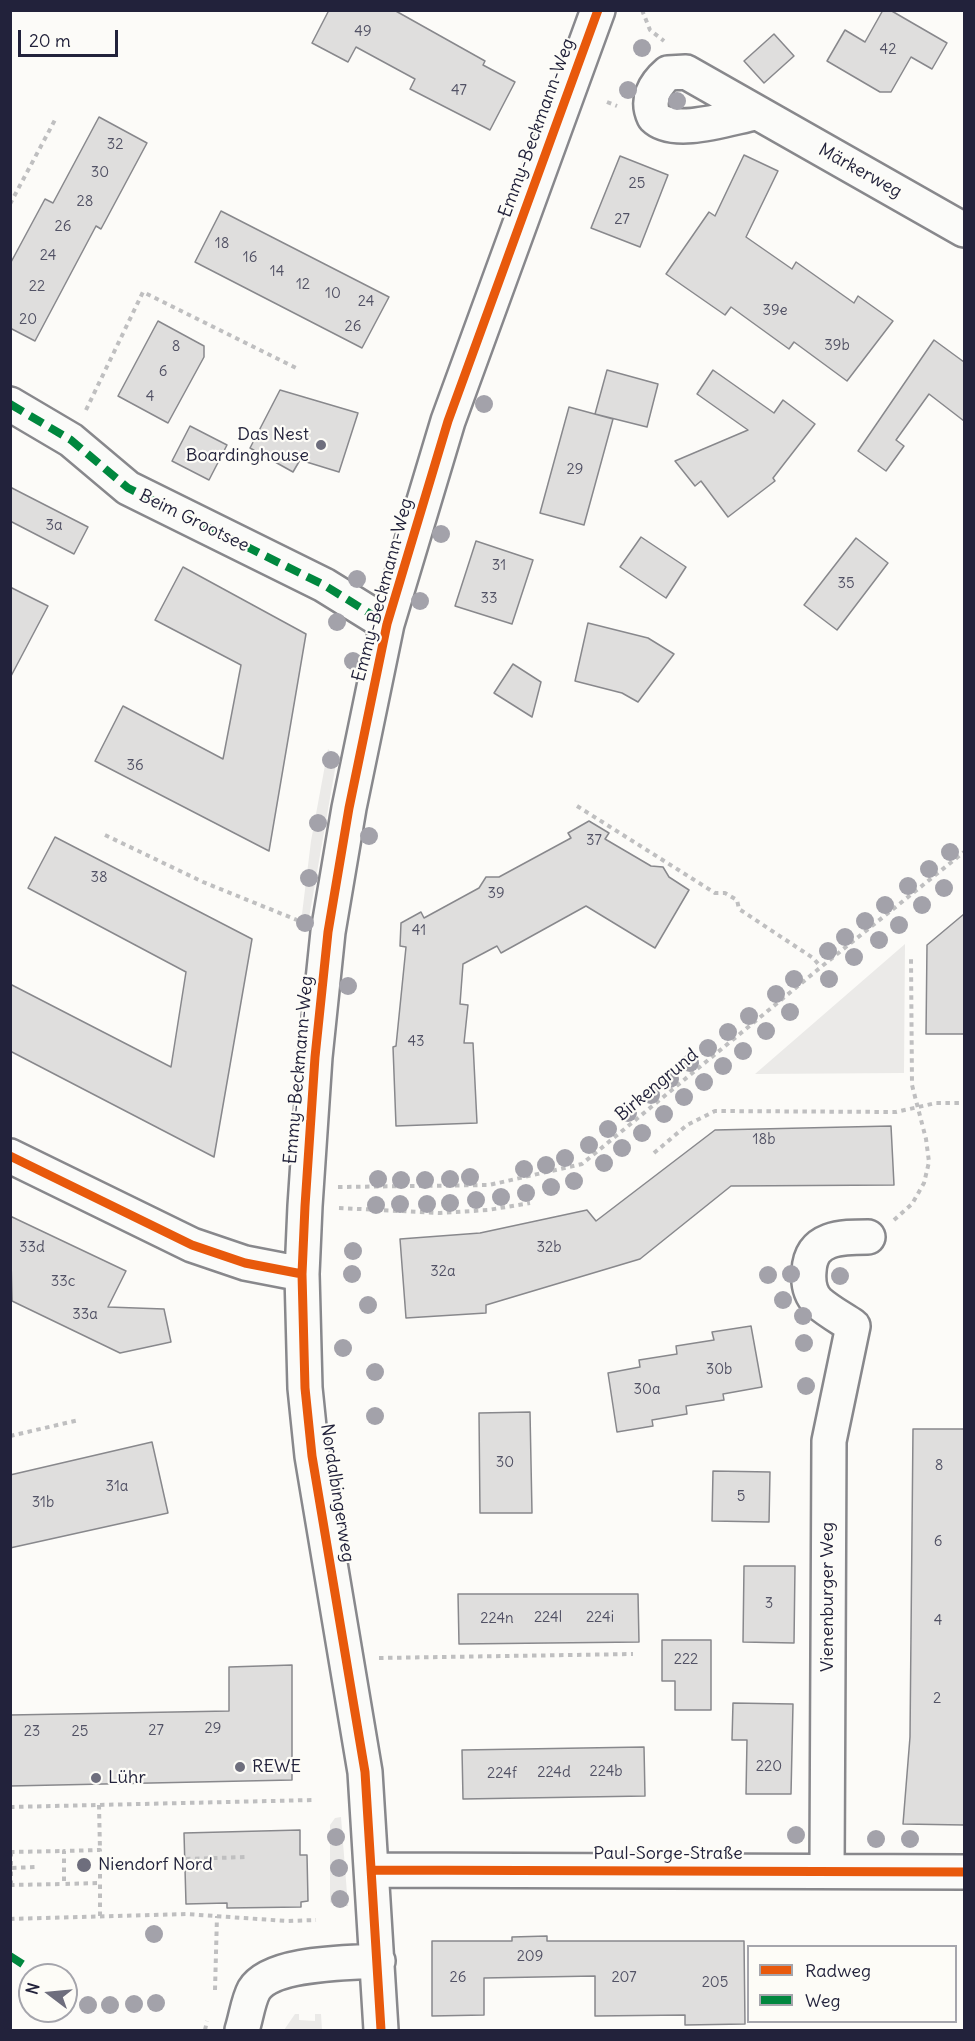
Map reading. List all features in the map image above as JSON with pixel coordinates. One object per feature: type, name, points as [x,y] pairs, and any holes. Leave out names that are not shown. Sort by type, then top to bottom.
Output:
[{"type":"street","name":"Emmy-Beckmann-Weg","points":[[302,1274],[315,1057],[328,932],[349,808],[387,624],[448,421],[596,11]]},
{"type":"street","name":"Märkerweg","points":[[755,113],[964,230]]},
{"type":"street","name":"Beim Grootsee","points":[[10,405],[71,440],[128,488],[324,585],[387,624]]},
{"type":"street","points":[[10,1156],[192,1245],[245,1263],[302,1274]]},
{"type":"street","name":"Vienenburger Weg","points":[[828,1870],[829,1441],[853,1326],[816,1301],[808,1283],[809,1261],[820,1244],[836,1238],[868,1237]]},
{"type":"street","name":"Nordalbingerweg","points":[[302,1274],[305,1388],[312,1456],[365,1772],[381,2031]]},
{"type":"street","name":"Paul-Sorge-Straße","points":[[372,1870],[964,1872]]},
{"type":"street","points":[[242,2031],[255,1989],[284,1970],[378,1961]]},
{"type":"path","points":[[10,204],[56,118]]},
{"type":"path","points":[[71,440],[143,292],[296,368]]},
{"type":"path","points":[[577,806],[715,893],[725,893],[737,900],[740,909],[813,958],[821,967]]},
{"type":"path","points":[[105,835],[203,882],[328,932]]},
{"type":"path","points":[[868,1237],[895,1220],[912,1204],[924,1183],[928,1162],[926,1139],[912,1085],[911,958]]},
{"type":"path","points":[[654,1154],[687,1125],[715,1111],[896,1112],[936,1103],[964,1103]]},
{"type":"path","points":[[306,1196],[440,1213],[488,1210],[530,1203]]},
{"type":"path","points":[[10,1436],[79,1420]]},
{"type":"path","points":[[347,1659],[633,1654]]},
{"type":"path","points":[[10,1807],[314,1800]]},
{"type":"path","points":[[99,1805],[100,1916]]},
{"type":"path","points":[[100,1850],[11,1852],[11,1885],[100,1883]]},
{"type":"path","points":[[64,1851],[64,1884]]},
{"type":"path","points":[[186,1859],[246,1857]]},
{"type":"path","points":[[11,1868],[37,1867]]},
{"type":"path","points":[[10,1919],[186,1914],[286,1921],[316,1920]]},
{"type":"path","points":[[214,1993],[217,1983],[217,1916]]},
{"type":"path","points":[[205,2031],[210,2012]]},
{"type":"shaded area","points":[[328,749],[337,758],[309,918],[302,914],[311,841]]},
{"type":"shaded area","points":[[905,944],[904,1073],[755,1074]]},
{"type":"shaded area","points":[[341,1817],[348,1906],[336,1907],[330,1902],[330,1825],[335,1818]]},
{"type":"shaded area","points":[[295,2014],[299,2014],[299,2020],[315,2021],[315,2014],[321,2014],[322,2030],[284,2030]]},
{"type":"building","points":[[329,10],[394,10],[485,61],[483,65],[515,82],[490,130],[410,89],[415,79],[356,47],[348,62],[312,43]]},
{"type":"building","points":[[883,10],[890,10],[947,43],[932,69],[911,57],[891,92],[880,92],[827,61],[845,30],[865,42]]},
{"type":"building","points":[[774,34],[794,56],[764,83],[744,61]]},
{"type":"building","points":[[99,117],[147,143],[101,229],[96,226],[35,341],[10,328],[10,264],[45,199],[53,203]]},
{"type":"building","points":[[744,155],[778,171],[746,237],[792,269],[796,262],[854,303],[858,296],[893,321],[847,381],[794,342],[789,349],[731,307],[725,315],[666,274],[709,212],[715,216]]},
{"type":"building","points":[[620,156],[668,175],[640,247],[591,228]]},
{"type":"building","points":[[221,211],[389,297],[362,348],[195,262]]},
{"type":"building","points":[[158,321],[204,346],[204,357],[168,423],[118,396]]},
{"type":"building","points":[[934,340],[964,362],[964,421],[929,394],[896,440],[904,446],[886,471],[858,451]]},
{"type":"building","points":[[607,370],[658,384],[647,427],[595,414]]},
{"type":"building","points":[[713,370],[774,413],[783,400],[815,424],[773,478],[775,481],[728,517],[701,481],[695,486],[675,461],[748,430],[697,394]]},
{"type":"building","points":[[280,390],[358,413],[339,472],[300,460],[293,472],[250,448]]},
{"type":"building","points":[[569,407],[613,419],[584,525],[540,513]]},
{"type":"building","points":[[190,426],[227,445],[209,480],[172,461]]},
{"type":"building","points":[[10,487],[88,527],[74,554],[10,521]]},
{"type":"building","points":[[641,537],[686,567],[666,598],[620,567]]},
{"type":"building","points":[[856,538],[888,563],[837,630],[804,605]]},
{"type":"building","points":[[476,541],[533,560],[512,624],[455,606]]},
{"type":"building","points":[[183,567],[306,634],[269,851],[95,761],[123,706],[223,759],[241,665],[155,620]]},
{"type":"building","points":[[10,587],[48,606],[10,678]]},
{"type":"building","points":[[588,623],[648,638],[674,654],[638,702],[622,693],[575,681]]},
{"type":"building","points":[[513,664],[541,682],[532,717],[494,693]]},
{"type":"building","points":[[589,821],[609,833],[605,839],[651,866],[663,867],[669,877],[689,890],[655,948],[586,906],[501,953],[497,946],[463,964],[460,1004],[468,1005],[464,1043],[473,1043],[477,1123],[396,1126],[393,1047],[396,1046],[406,947],[400,946],[401,923],[421,912],[424,918],[479,888],[486,877],[499,877],[571,838],[568,833]]},
{"type":"building","points":[[55,837],[252,939],[214,1157],[10,1051],[10,984],[171,1067],[186,972],[28,888]]},
{"type":"building","points":[[964,914],[964,1034],[926,1034],[927,945]]},
{"type":"building","points":[[891,1126],[894,1185],[731,1186],[640,1259],[486,1305],[486,1313],[406,1318],[400,1239],[480,1233],[587,1210],[596,1221],[715,1130]]},
{"type":"building","points":[[10,1216],[126,1271],[108,1307],[164,1309],[171,1342],[120,1353],[12,1301]]},
{"type":"building","points":[[751,1326],[762,1387],[723,1394],[724,1400],[686,1406],[687,1414],[652,1420],[653,1426],[617,1432],[608,1373],[640,1367],[639,1360],[677,1354],[676,1346],[714,1340],[712,1332]]},
{"type":"building","points":[[530,1412],[532,1513],[480,1513],[479,1413]]},
{"type":"building","points":[[913,1429],[964,1429],[964,1825],[903,1824],[910,1737]]},
{"type":"building","points":[[152,1442],[168,1513],[10,1548],[10,1475]]},
{"type":"building","points":[[713,1471],[770,1472],[769,1522],[712,1521]]},
{"type":"building","points":[[744,1566],[795,1566],[794,1643],[743,1642]]},
{"type":"building","points":[[458,1594],[638,1594],[639,1642],[459,1644]]},
{"type":"building","points":[[662,1640],[711,1640],[711,1710],[675,1710],[675,1681],[662,1681]]},
{"type":"building","points":[[292,1665],[292,1780],[10,1786],[10,1715],[229,1711],[229,1667]]},
{"type":"building","points":[[733,1703],[793,1704],[791,1794],[746,1794],[747,1740],[732,1740]]},
{"type":"building","points":[[644,1747],[645,1796],[463,1799],[462,1750]]},
{"type":"building","points":[[300,1830],[300,1855],[307,1855],[308,1901],[301,1902],[301,1907],[227,1908],[227,1903],[186,1904],[184,1833]]},
{"type":"building","points":[[547,1936],[547,1941],[744,1941],[745,2024],[685,2025],[685,2015],[595,2016],[595,1976],[484,1978],[484,2015],[432,2016],[432,1941],[512,1941],[512,1937]]},
{"type":"marked path","points":[[10,404],[71,440],[128,488],[324,585],[387,624]]},
{"type":"marked path","points":[[10,1956],[21,1963]]},
{"type":"cycle path","points":[[381,2030],[365,1772],[312,1456],[305,1388],[302,1274],[305,1206],[315,1057],[328,932],[349,808],[387,624],[448,421],[598,10]]},
{"type":"cycle path","points":[[10,1156],[192,1245],[245,1263],[302,1274]]},
{"type":"cycle path","points":[[372,1870],[964,1872]]},
{"type":"place","name":"Das Nest Boardinghouse","points":[[321,445]]},
{"type":"place","name":"REWE","points":[[240,1767]]},
{"type":"place","name":"Lühr","points":[[96,1778]]},
{"type":"place","name":"Niendorf Nord","points":[[84,1865]]}]
